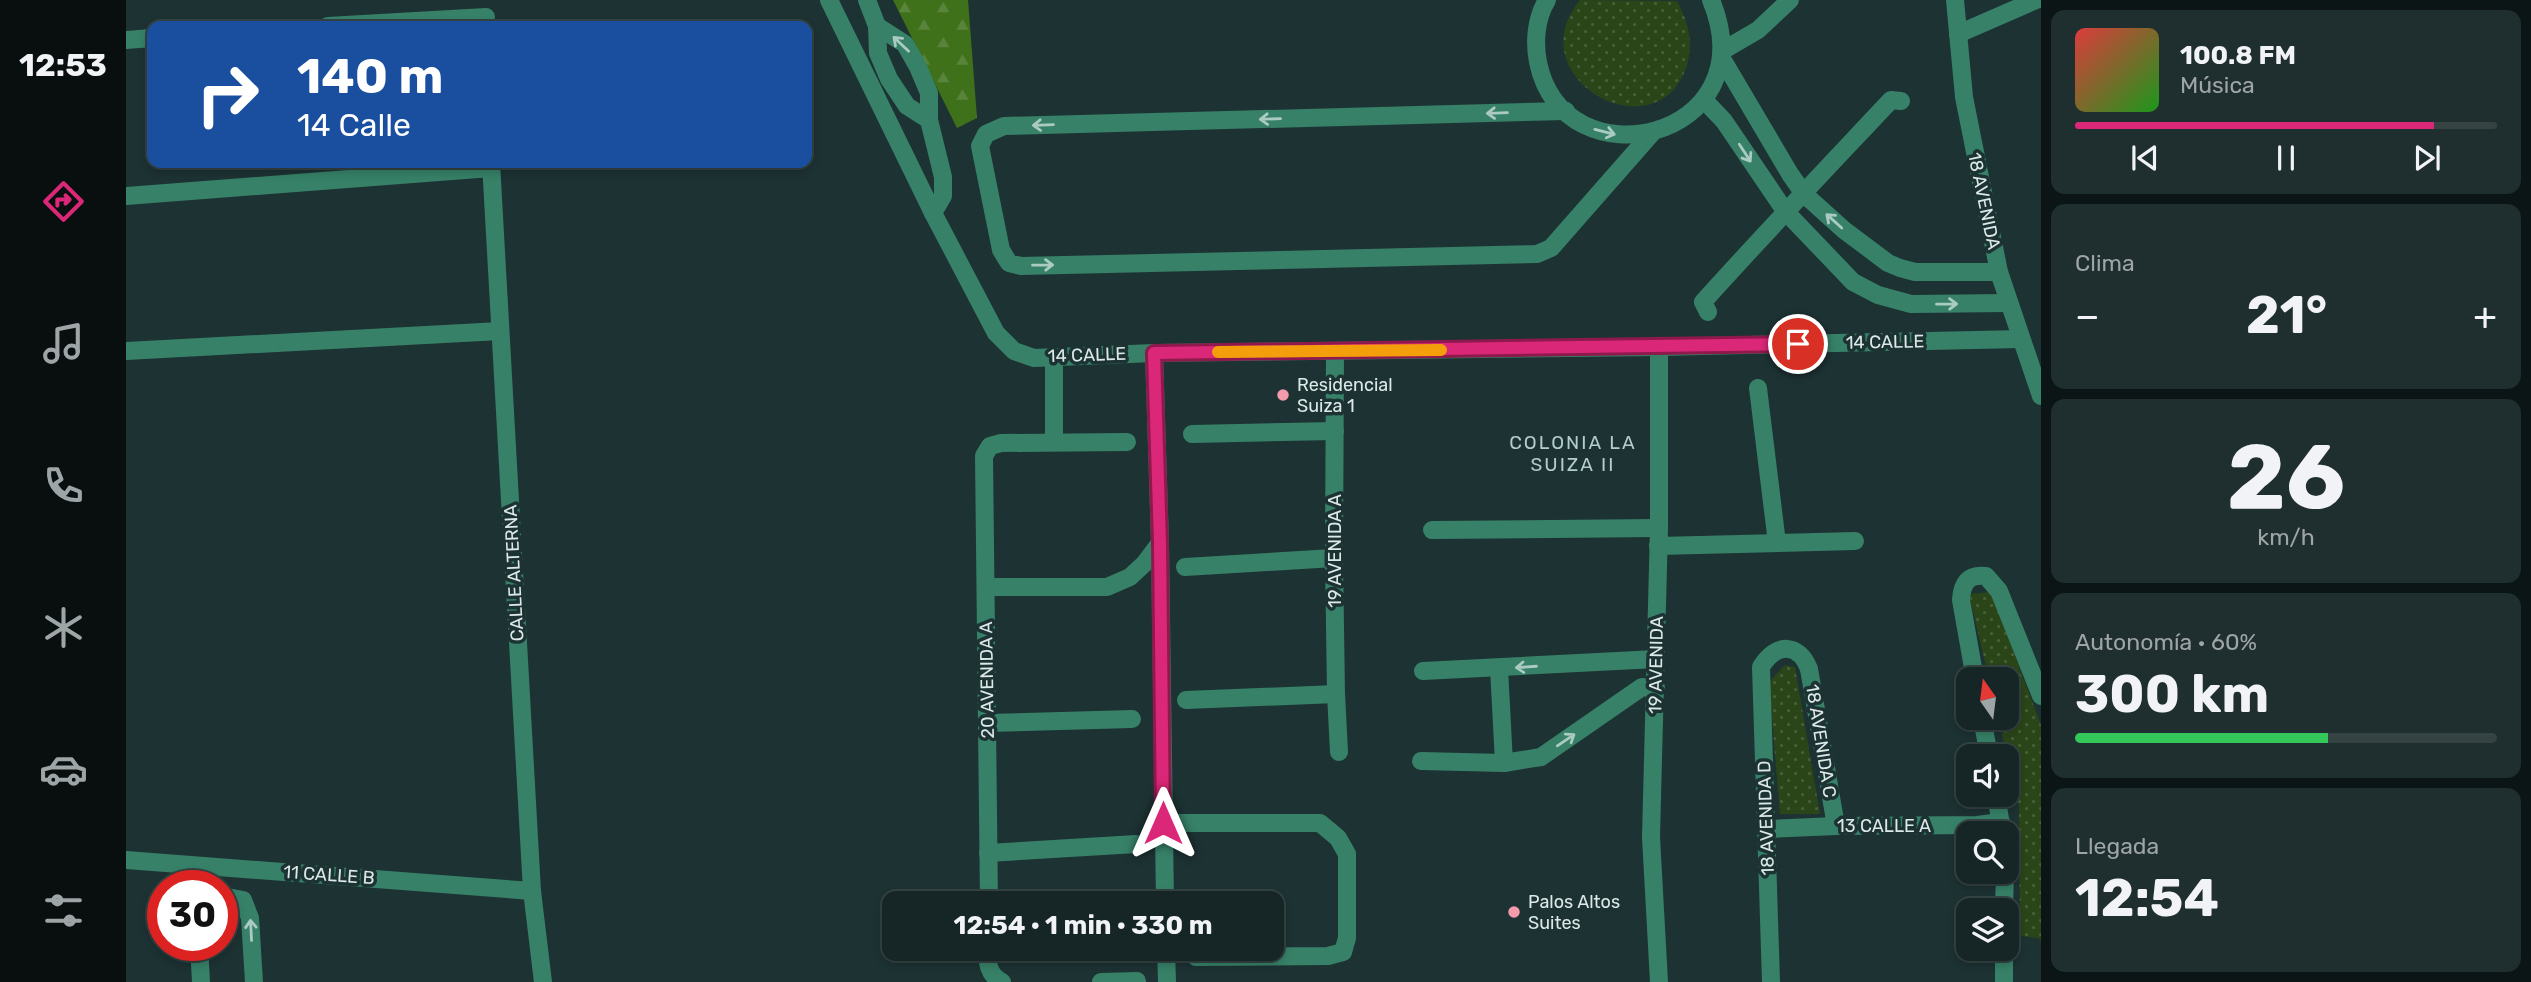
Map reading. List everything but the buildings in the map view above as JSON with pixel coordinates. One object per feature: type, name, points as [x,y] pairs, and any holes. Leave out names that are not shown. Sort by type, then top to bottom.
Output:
[{"type":"street","name":"14 CALLE","points":[[829,0],[933,213],[996,332],[1014,351],[1034,358],[1154,353],[2021,340]]},
{"type":"street","points":[[867,0],[877,26],[878,53],[889,79],[907,106],[929,120]]},
{"type":"street","points":[[1547,0],[1537,28],[1536,51],[1541,73],[1551,94],[1566,111],[1591,128],[1621,136],[1651,133],[1678,122],[1704,100],[1717,74],[1722,54],[1720,21],[1711,0]]},
{"type":"street","points":[[1722,54],[1758,30],[1790,0]]},
{"type":"street","name":"18 AVENIDA","points":[[1955,0],[1964,97],[1999,272],[2041,396]]},
{"type":"street","points":[[1958,34],[2036,0]]},
{"type":"street","points":[[394,21],[486,14]]},
{"type":"street","points":[[877,26],[905,44],[929,93],[929,120],[943,177],[943,196],[933,213]]},
{"type":"street","points":[[126,40],[147,38]]},
{"type":"street","points":[[1722,54],[1790,174],[1804,194],[1844,230],[1888,263],[1915,272],[1999,272]]},
{"type":"street","points":[[1704,100],[1724,121],[1785,211],[1853,282],[1878,295],[1911,304],[2008,303]]},
{"type":"street","points":[[1708,312],[1703,302],[1785,211],[1891,100],[1901,101]]},
{"type":"street","points":[[1566,111],[1004,126],[986,134],[980,146],[1001,250],[1009,263],[1021,266],[1538,254],[1551,248],[1651,133]]},
{"type":"street","points":[[126,196],[456,168]]},
{"type":"street","name":"CALLE ALTERNA","points":[[491,168],[532,891],[543,982]]},
{"type":"street","points":[[1911,304],[1915,272]]},
{"type":"street","points":[[126,351],[500,331]]},
{"type":"street","name":"19 AVENIDA","points":[[1659,347],[1656,688],[1651,837],[1659,982]]},
{"type":"street","name":"19 AVENIDA A","points":[[1335,351],[1334,558],[1339,752]]},
{"type":"street","points":[[1154,353],[1160,543],[1165,891]]},
{"type":"street","points":[[1054,357],[1054,441],[1128,442]]},
{"type":"street","points":[[1758,388],[1777,543]]},
{"type":"street","points":[[1192,434],[1335,431]]},
{"type":"street","name":"20 AVENIDA A","points":[[989,891],[984,456],[990,446],[1001,443],[1054,441]]},
{"type":"street","points":[[1432,530],[1777,543],[1855,541]]},
{"type":"street","points":[[986,587],[1107,587],[1130,576],[1145,563],[1160,543]]},
{"type":"street","points":[[1185,567],[1334,558]]},
{"type":"street","points":[[1973,667],[1961,589],[1966,580],[1975,575],[1986,576],[1999,591],[2041,696]]},
{"type":"street","name":"18 AVENIDA C","points":[[1768,656],[1777,650],[1795,649],[1804,657],[1810,669],[1836,826]]},
{"type":"street","name":"18 AVENIDA D","points":[[1768,656],[1761,667],[1771,982]]},
{"type":"street","points":[[1423,671],[1656,659]]},
{"type":"street","points":[[1499,668],[1504,763]]},
{"type":"street","points":[[1421,761],[1504,763],[1541,757],[1642,687],[1656,688]]},
{"type":"street","points":[[1186,700],[1336,694]]},
{"type":"street","points":[[988,723],[1132,719]]},
{"type":"street","points":[[1163,823],[1320,823],[1338,838],[1347,854],[1347,938],[1343,952],[1328,956],[1284,956]]},
{"type":"street","name":"13 CALLE A","points":[[1767,829],[1956,825]]},
{"type":"street","points":[[988,853],[1136,844]]},
{"type":"street","name":"11 CALLE B","points":[[126,860],[532,891]]},
{"type":"street","points":[[238,899],[243,900],[250,918],[254,982]]},
{"type":"street","points":[[200,961],[201,982]]},
{"type":"street","points":[[986,961],[995,979],[1002,982]]},
{"type":"street","points":[[1166,961],[1167,982]]},
{"type":"street","points":[[2004,961],[2004,982]]},
{"type":"street","points":[[1101,982],[1138,981]]},
{"type":"green space","points":[[893,0],[968,0],[977,118],[957,128]]},
{"type":"green space","points":[[1580,0],[1677,1],[1685,17],[1690,50],[1686,68],[1670,93],[1647,105],[1622,105],[1597,96],[1577,79],[1565,56],[1565,29]]},
{"type":"green space","points":[[1991,592],[2019,667],[1986,667],[1969,594]]},
{"type":"green space","points":[[1785,665],[1795,667],[1820,814],[1780,814],[1769,682]]},
{"type":"green space","points":[[2020,669],[2041,725],[2041,944],[2039,938],[2020,936],[2019,744],[2004,744],[2001,730],[2020,730]]},
{"type":"slow traffic","points":[[1218,352],[1441,350]]},
{"type":"place","name":"Residencial Suiza 1","points":[[1283,395]]},
{"type":"place","name":"Palos Altos Suites","points":[[1514,912]]},
{"type":"district","name":"COLONIA LA SUIZA II","points":[[1573,453]]},
{"type":"route","points":[[1163,823],[1160,543],[1154,353],[1798,344]]}]
